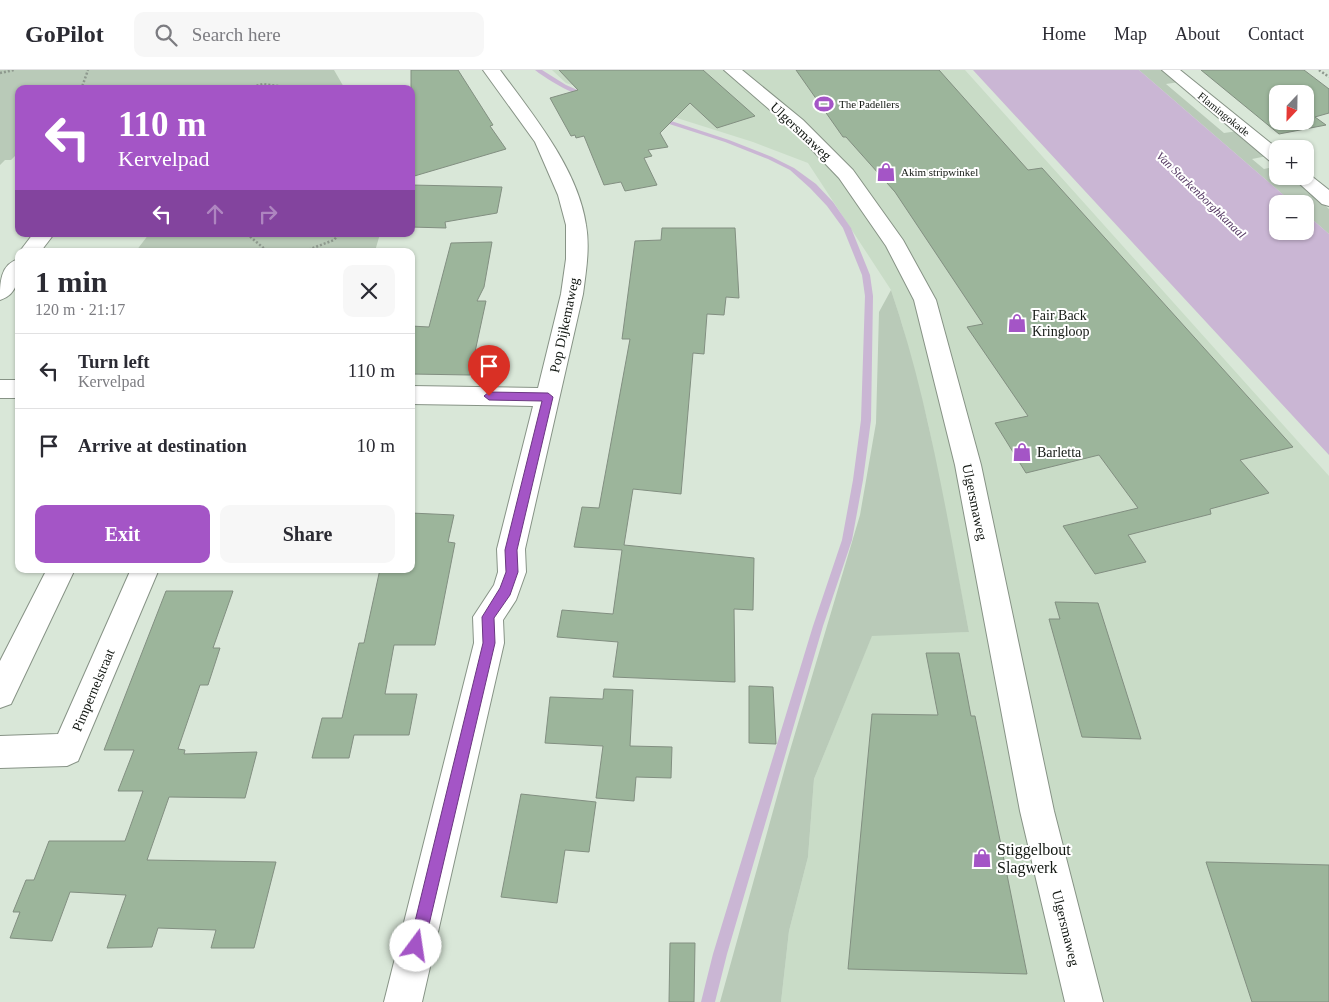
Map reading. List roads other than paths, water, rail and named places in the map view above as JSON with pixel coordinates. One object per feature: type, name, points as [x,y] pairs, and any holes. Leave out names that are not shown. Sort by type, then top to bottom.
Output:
[{"type":"street","name":"Pop Dijkemaweg","points":[[402,1002],[489,643],[488,617],[506,591],[512,572],[511,550],[572,294],[577,259],[576,225],[568,195],[544,142],[491,70]]},
{"type":"street","name":"Ulgersmaweg","points":[[732,70],[797,124],[846,174],[896,245],[925,300],[968,465],[1037,811],[1084,1002]]},
{"type":"street","name":"Flamingokade","points":[[1170,70],[1269,151]]},
{"type":"street","points":[[1311,185],[1329,200]]},
{"type":"street","points":[[32,248],[42,237]]},
{"type":"street","points":[[0,292],[12,267]]},
{"type":"street","points":[[0,389],[15,389]]},
{"type":"street","points":[[415,395],[548,397]]},
{"type":"street","points":[[0,692],[59,573]]},
{"type":"street","name":"Pimpernelstraat","points":[[0,752],[67,750],[143,573]]},
{"type":"water","name":"Van Starkenborghkanaal","points":[[973,70],[1139,70],[1269,182],[1269,185],[1272,185],[1284,195],[1269,195],[1269,240],[1314,240],[1314,221],[1329,234],[1329,455]]},
{"type":"waterway","points":[[538,70],[564,86],[588,96]]},
{"type":"waterway","points":[[659,119],[727,141],[770,158],[792,169],[813,186],[830,204],[847,228],[866,275],[869,296],[866,420],[847,540],[818,626],[720,954],[708,1002]]},
{"type":"place","name":"The Padellers","points":[[824,104]]},
{"type":"place","name":"Akim stripwinkel","points":[[886,172]]},
{"type":"place","name":"Fair Back Kringloop","points":[[1017,323]]},
{"type":"place","name":"Barletta","points":[[1022,452]]},
{"type":"place","name":"Stiggelbout Slagwerk","points":[[982,858]]}]
